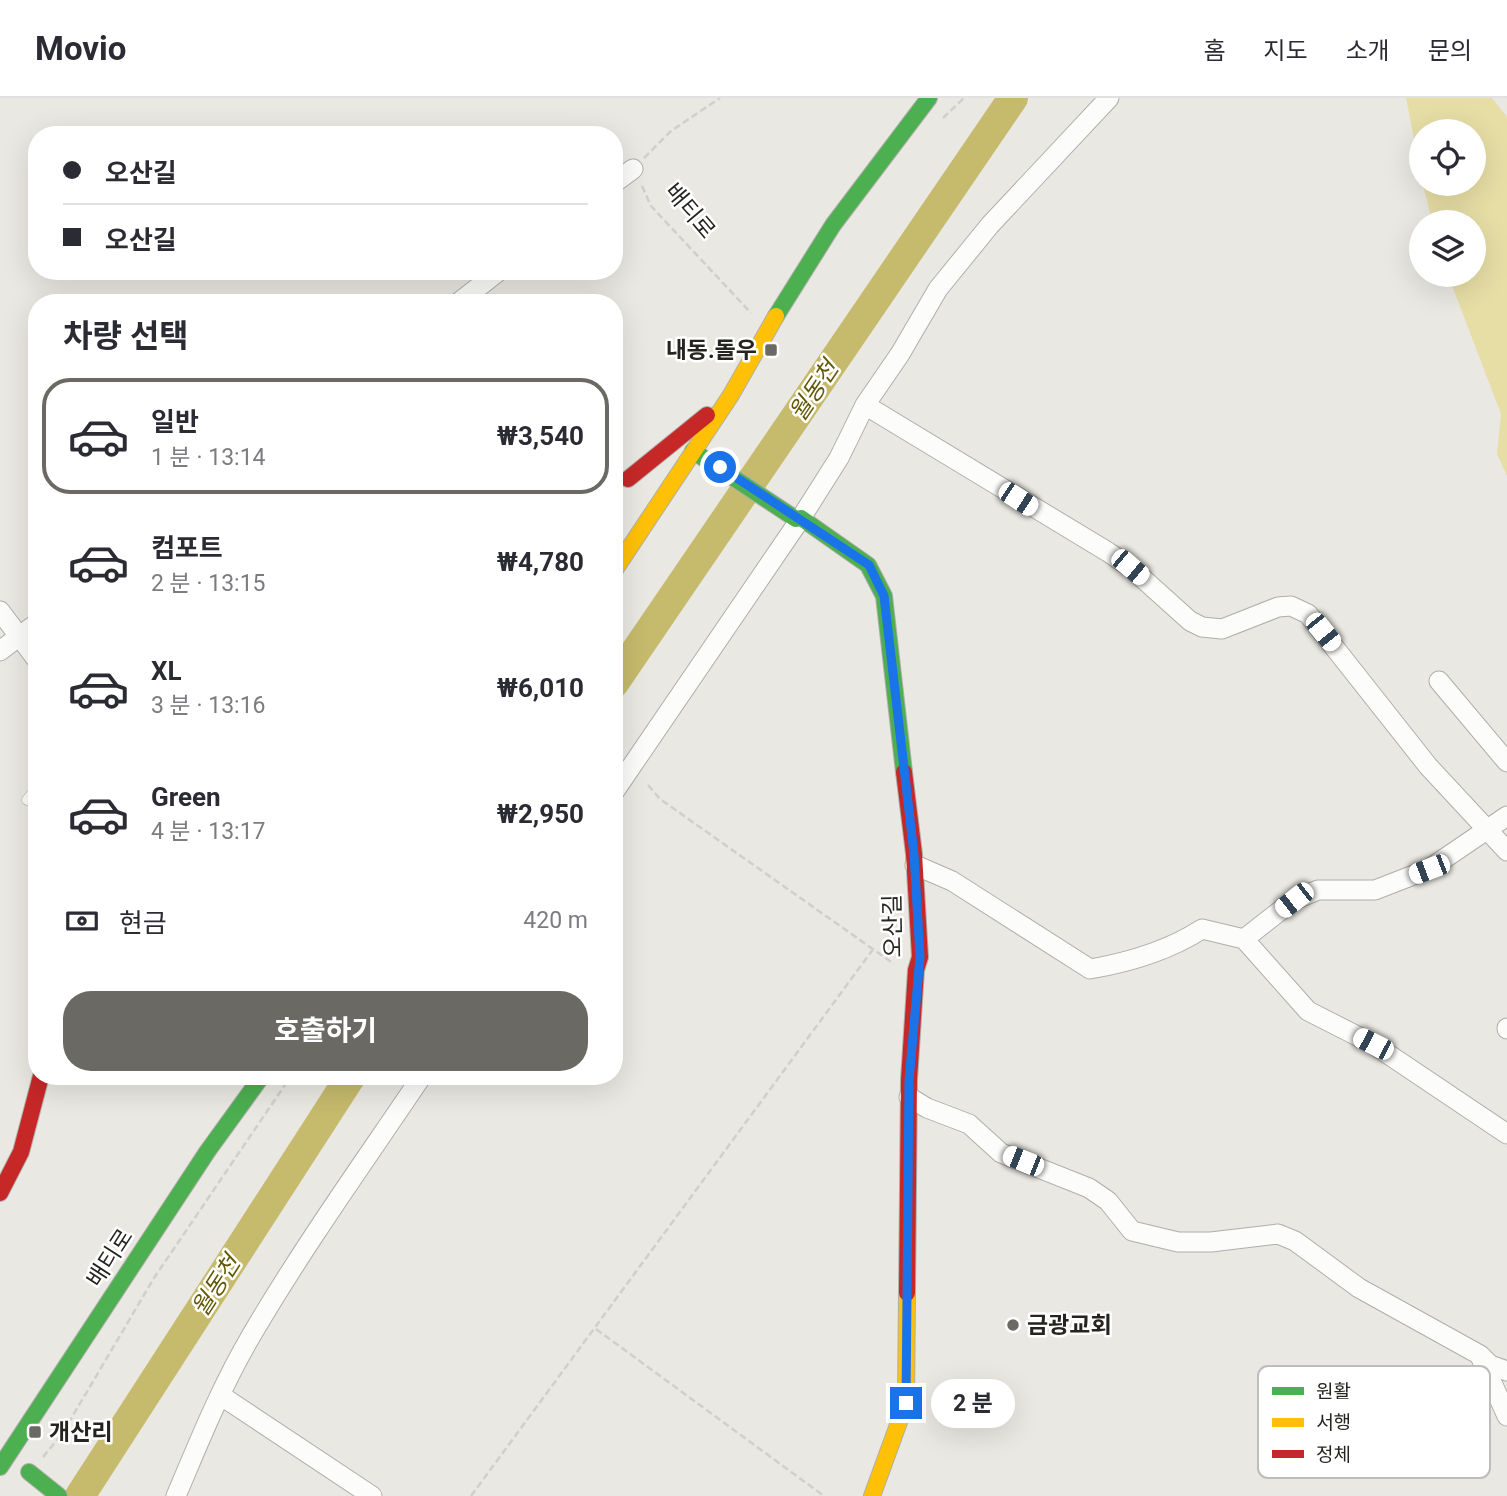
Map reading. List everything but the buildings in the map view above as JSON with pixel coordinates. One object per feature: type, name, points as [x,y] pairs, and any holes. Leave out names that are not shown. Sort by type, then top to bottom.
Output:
[{"type":"street","points":[[623,558],[731,395],[833,225],[929,98]]},
{"type":"street","points":[[623,779],[839,458],[865,405],[900,354],[938,289],[990,225],[1109,98]]},
{"type":"street","points":[[623,176],[633,169]]},
{"type":"street","points":[[470,294],[487,280]]},
{"type":"street","points":[[623,488],[639,485],[731,395]]},
{"type":"street","points":[[865,405],[1130,567],[1190,621],[1202,627],[1222,629],[1278,607],[1291,606],[1308,614],[1428,766],[1507,851]]},
{"type":"street","name":"오산길","points":[[693,452],[869,565],[884,596],[915,865],[920,957],[916,970],[909,1097],[906,1403],[872,1496]]},
{"type":"street","points":[[646,524],[639,485],[649,468],[661,469],[676,478]]},
{"type":"street","points":[[0,611],[28,648]]},
{"type":"street","points":[[0,651],[28,630]]},
{"type":"street","points":[[1439,681],[1507,762]]},
{"type":"street","points":[[1244,939],[1294,900],[1318,890],[1375,890],[1429,869],[1507,816]]},
{"type":"street","points":[[915,865],[953,881],[1090,968],[1121,964],[1176,946],[1202,929],[1244,939],[1308,1011],[1373,1044],[1504,1125]]},
{"type":"street","points":[[0,1192],[10,1179],[18,1161],[39,1085]]},
{"type":"street","name":"배티로","points":[[2,1456],[207,1152],[255,1085]]},
{"type":"street","points":[[176,1496],[220,1395],[250,1337],[310,1241],[416,1085]]},
{"type":"street","points":[[909,1097],[927,1108],[969,1124],[1001,1153],[1088,1188],[1108,1201],[1132,1231],[1178,1242],[1211,1242],[1278,1234],[1295,1241],[1359,1288],[1480,1355],[1490,1366],[1507,1371]]},
{"type":"street","points":[[1480,1355],[1485,1366]]},
{"type":"street","points":[[1490,1378],[1507,1416]]},
{"type":"street","points":[[220,1395],[372,1496]]},
{"type":"street","points":[[2,1456],[29,1472],[59,1496]]},
{"type":"path","points":[[633,169],[671,131],[720,98]]},
{"type":"path","name":"배티로","points":[[633,169],[651,205],[767,331]]},
{"type":"path","points":[[648,785],[660,799],[901,969],[916,970]]},
{"type":"path","points":[[471,1496],[874,948]]},
{"type":"path","points":[[29,1472],[62,1434],[154,1279],[285,1085]]},
{"type":"path","points":[[596,1329],[824,1496]]},
{"type":"shaded area","points":[[1406,98],[1492,98],[1507,117],[1507,476],[1497,454],[1501,414],[1453,287],[1486,287],[1486,210],[1429,210],[1426,196],[1486,196],[1486,119],[1410,119]]},
{"type":"waterway","name":"월동천","points":[[623,670],[1013,98]]},
{"type":"waterway","name":"월동천","points":[[80,1496],[345,1085]]},
{"type":"traffic: fast","points":[[776,316],[833,225],[929,98]]},
{"type":"traffic: fast","points":[[693,451],[796,519],[801,518],[868,565],[884,596],[904,772]]},
{"type":"traffic: fast","points":[[0,1467],[207,1152],[255,1085]]},
{"type":"traffic: fast","points":[[29,1472],[59,1496]]},
{"type":"traffic: slow","points":[[623,557],[731,395],[776,316]]},
{"type":"traffic: slow","points":[[872,1496],[906,1403],[907,1293]]},
{"type":"traffic: jam","points":[[628,479],[707,415]]},
{"type":"traffic: jam","points":[[904,772],[914,854],[920,957],[916,970],[909,1080],[907,1293]]},
{"type":"traffic: jam","points":[[0,1193],[21,1152],[39,1085]]},
{"type":"place","name":"내동.돌우","points":[[771,350]]},
{"type":"place","name":"금광교회","points":[[1013,1325]]},
{"type":"place","name":"개산리","points":[[35,1432]]},
{"type":"route","points":[[720,467],[869,565],[884,596],[914,854],[920,957],[916,970],[909,1080],[906,1403]]}]
